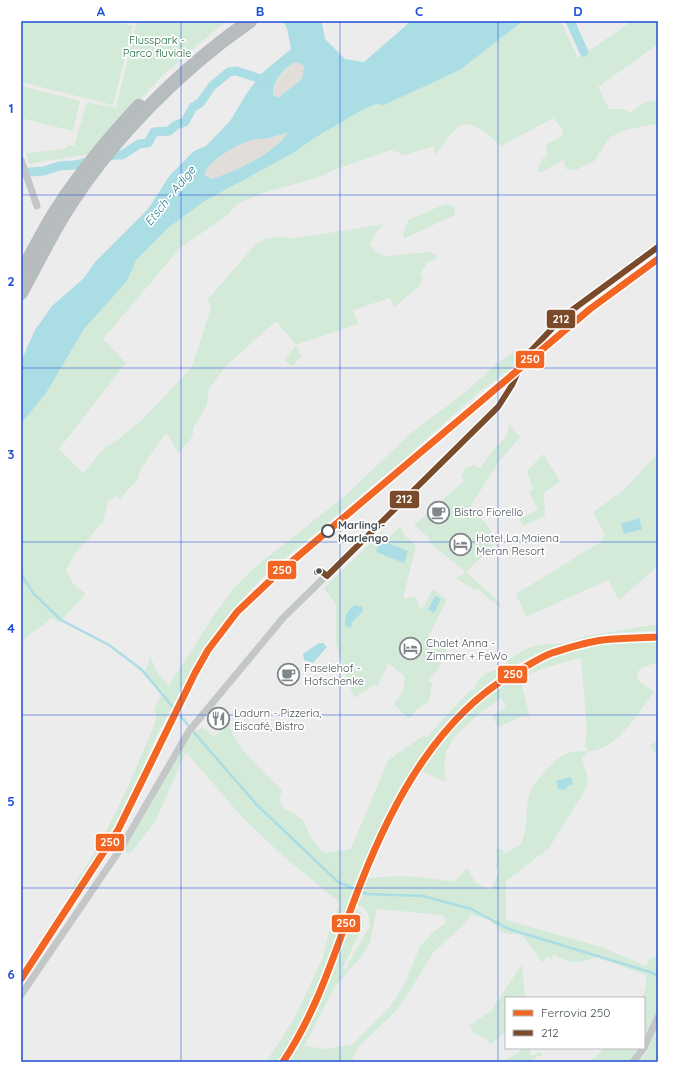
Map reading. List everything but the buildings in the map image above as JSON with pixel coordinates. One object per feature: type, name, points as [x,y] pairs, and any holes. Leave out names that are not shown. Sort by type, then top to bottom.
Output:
[{"type":"highway","points":[[21,273],[95,157],[140,105],[172,73],[234,21]]},
{"type":"highway","points":[[21,293],[60,213],[102,162],[145,112],[211,51],[250,21]]},
{"type":"street","points":[[21,160],[37,206]]},
{"type":"street","points":[[21,995],[121,848],[189,731],[283,618],[498,407],[512,385],[524,358],[564,316],[658,247]]},
{"type":"street","points":[[645,1046],[658,1017]]},
{"type":"street","points":[[633,1062],[643,1049]]},
{"type":"green space","points":[[21,21],[112,21],[133,26],[113,105],[21,82]]},
{"type":"green space","name":"Flusspark - Parco fluviale","points":[[137,21],[226,21],[163,75],[90,154],[29,164],[26,153],[65,149],[69,145],[74,146],[87,102],[116,108]]},
{"type":"green space","points":[[523,21],[560,21],[578,58],[631,21],[658,21],[658,44],[598,87],[609,109],[623,109],[630,113],[647,102],[658,103],[658,126],[654,124],[625,130],[610,137],[594,161],[576,170],[567,170],[563,160],[540,173],[538,171],[542,159],[547,155],[546,145],[561,136],[563,130],[553,118],[501,146],[475,126],[463,125],[454,131],[435,155],[434,146],[404,155],[391,150],[331,171],[320,177],[259,194],[236,205],[229,214],[180,248],[103,339],[126,363],[59,449],[83,473],[106,446],[119,439],[140,422],[192,367],[211,307],[207,300],[255,245],[263,239],[276,237],[297,238],[384,224],[378,230],[370,244],[375,252],[387,256],[430,252],[435,254],[437,258],[427,263],[420,275],[423,279],[420,283],[421,285],[394,307],[390,298],[353,310],[358,324],[296,345],[276,321],[225,367],[209,389],[207,405],[193,428],[193,436],[179,453],[166,433],[140,470],[138,479],[120,499],[116,496],[108,502],[103,522],[75,554],[66,570],[72,582],[86,594],[59,622],[52,618],[21,642],[21,424],[46,393],[84,329],[126,281],[136,260],[167,229],[203,202],[295,152],[313,139],[362,110],[376,104],[384,105],[460,70]]},
{"type":"green space","points":[[21,86],[80,101],[73,131],[21,118]]},
{"type":"green space","points":[[445,204],[452,205],[455,209],[455,215],[405,238],[403,235],[408,220]]},
{"type":"green space","points":[[296,345],[301,356],[292,367],[284,360]]},
{"type":"green space","points":[[517,350],[524,359],[478,393],[403,460],[265,575],[244,597],[207,644],[156,737],[139,778],[117,823],[73,893],[72,888],[74,884],[98,846],[119,806],[155,723],[156,714],[154,709],[162,694],[144,672],[147,668],[150,656],[158,674],[169,685],[216,612],[235,587],[255,567],[346,495],[410,434],[469,389],[496,364]]},
{"type":"green space","points":[[509,424],[520,437],[499,462],[471,505],[492,532],[495,544],[466,572],[431,544],[429,538],[414,525],[464,481],[461,476],[465,468],[474,465],[480,468],[493,450],[507,436]]},
{"type":"green space","points":[[658,453],[658,566],[619,600],[608,580],[526,617],[516,594],[602,541],[605,535],[593,512],[624,490]]},
{"type":"green space","points":[[543,454],[560,481],[544,493],[545,516],[523,526],[520,519],[538,509],[529,492],[533,489],[527,471]]},
{"type":"green space","points":[[400,526],[405,536],[416,546],[403,598],[416,597],[419,607],[423,608],[433,589],[447,600],[428,637],[443,642],[448,646],[438,670],[428,680],[432,684],[429,702],[418,708],[409,719],[394,704],[402,693],[405,679],[402,674],[388,663],[378,686],[374,685],[354,698],[344,671],[336,642],[336,604],[324,588],[381,533],[391,536]]},
{"type":"green space","points":[[466,572],[502,605],[499,607],[479,590],[473,589],[456,578]]},
{"type":"green space","points":[[658,624],[658,631],[613,633],[572,642],[534,655],[500,675],[469,699],[442,729],[417,763],[394,801],[374,839],[354,889],[327,965],[306,1014],[278,1062],[266,1062],[294,1019],[323,957],[331,924],[340,903],[283,856],[241,816],[186,752],[157,818],[133,851],[128,853],[123,849],[190,735],[202,727],[214,737],[227,722],[230,722],[231,730],[235,739],[242,749],[282,790],[279,801],[286,811],[290,811],[303,820],[310,836],[321,850],[328,853],[351,849],[387,762],[423,736],[427,737],[469,691],[475,689],[476,684],[486,673],[505,669],[508,660],[526,649],[537,645],[567,643],[587,636]]},
{"type":"green space","points":[[619,642],[658,642],[658,662],[641,668],[637,673],[639,681],[654,692],[635,719],[618,738],[599,749],[589,751],[585,746],[587,731],[581,658],[551,666],[520,678],[530,718],[523,716],[498,727],[492,716],[506,707],[501,698],[458,733],[447,751],[445,760],[446,782],[420,771],[454,724],[489,692],[508,679],[551,658],[573,650]]},
{"type":"green space","points":[[658,741],[658,757],[650,745]]},
{"type":"green space","points":[[589,751],[582,758],[587,775],[587,787],[549,848],[506,881],[506,920],[601,947],[646,966],[650,958],[656,957],[658,954],[658,1062],[638,1062],[648,1051],[646,1045],[645,1046],[645,997],[642,997],[646,987],[646,975],[596,957],[585,961],[570,962],[554,954],[551,959],[547,957],[543,963],[522,935],[504,933],[489,920],[472,915],[433,953],[406,997],[394,1013],[356,1049],[357,1052],[352,1058],[358,1062],[288,1062],[309,1025],[327,987],[355,908],[362,913],[363,925],[343,968],[346,969],[349,967],[347,965],[370,926],[367,912],[360,906],[356,905],[364,879],[375,877],[409,876],[454,882],[467,868],[476,883],[491,890],[499,871],[495,865],[497,858],[495,849],[502,849],[504,854],[521,844],[525,832],[527,808],[531,790],[558,759],[563,755],[573,752]],"holes":[[[377,909],[443,915],[446,923],[433,932],[420,946],[404,985],[390,1007],[353,1044],[327,1049],[304,1046],[335,987],[364,953],[370,942]]]},
{"type":"green space","points":[[522,964],[525,997],[505,997],[505,1033],[491,1044],[484,1037],[476,1035],[469,1026],[491,1011]]},
{"type":"green space","points":[[523,1049],[529,1049],[531,1056],[541,1052],[542,1056],[538,1056],[530,1062],[503,1062]]},
{"type":"green space","points":[[604,1049],[643,1049],[633,1062],[586,1062],[594,1058]]},
{"type":"sand","points":[[297,62],[304,66],[302,79],[278,98],[273,95],[277,80],[288,67]]},
{"type":"sand","points":[[289,133],[273,148],[254,161],[212,179],[205,175],[207,169],[212,163],[226,152],[242,144],[256,139],[271,138]]},
{"type":"water","name":"Etsch - Adige","points":[[283,21],[324,21],[322,23],[325,39],[345,59],[364,62],[411,21],[523,21],[460,70],[384,105],[376,104],[362,110],[313,139],[295,152],[203,202],[167,229],[136,260],[127,281],[84,329],[46,393],[21,424],[21,361],[35,330],[52,306],[84,278],[95,262],[148,209],[170,175],[194,151],[206,146],[230,121],[247,93],[262,73],[291,49],[287,28]],"holes":[[[297,62],[304,66],[302,79],[278,98],[273,95],[273,90],[280,75],[288,67]],[[288,133],[273,148],[254,161],[212,179],[205,175],[207,169],[218,158],[233,148],[255,139],[263,139]]]},
{"type":"water","points":[[639,518],[642,529],[624,534],[621,524]]},
{"type":"water","points":[[380,540],[408,551],[404,563],[376,552]]},
{"type":"water","points":[[435,596],[441,599],[434,613],[428,610]]},
{"type":"water","points":[[356,605],[362,607],[363,611],[353,621],[351,627],[347,627],[345,624],[346,615],[351,608]]},
{"type":"water","points":[[319,643],[323,643],[327,647],[313,663],[304,660],[303,654]]},
{"type":"water","points":[[571,777],[573,784],[568,786],[565,790],[558,789],[556,781]]},
{"type":"waterway","points":[[570,21],[584,52]]},
{"type":"waterway","points":[[30,172],[44,171],[59,166],[75,165],[115,155],[122,155],[139,144],[148,143],[154,132],[169,131],[176,125],[185,122],[193,107],[200,103],[212,86],[229,72],[236,71],[268,81]]},
{"type":"waterway","points":[[21,574],[34,594],[61,620],[109,645],[142,670],[256,804],[338,882],[367,894],[423,896],[471,909],[509,929],[653,973],[658,976]]},
{"type":"rail line","name":"250","points":[[21,979],[118,830],[195,673],[208,650],[237,612],[277,574],[590,309],[658,259]]},
{"type":"rail line","name":"250","points":[[283,1062],[296,1041],[317,998],[360,885],[388,821],[423,760],[445,732],[468,707],[495,685],[545,656],[571,647],[597,641],[658,637]]},
{"type":"transit line","name":"212","points":[[317,572],[321,571],[327,576],[498,407],[512,385],[524,358],[564,316],[658,247]]},
{"type":"place","name":"Bistro Fiorello","points":[[438,512]]},
{"type":"place","name":"Marling - Marlengo","points":[[328,531]]},
{"type":"place","name":"Hotel La Maiena Meran Resort","points":[[460,544]]},
{"type":"place","name":"Chalet Anna - Zimmer + FeWo","points":[[411,649]]},
{"type":"place","name":"Faselehof - Hofschenke","points":[[288,674]]},
{"type":"place","name":"Ladurn - Pizzeria, Eiscafé, Bistro","points":[[219,719]]}]
